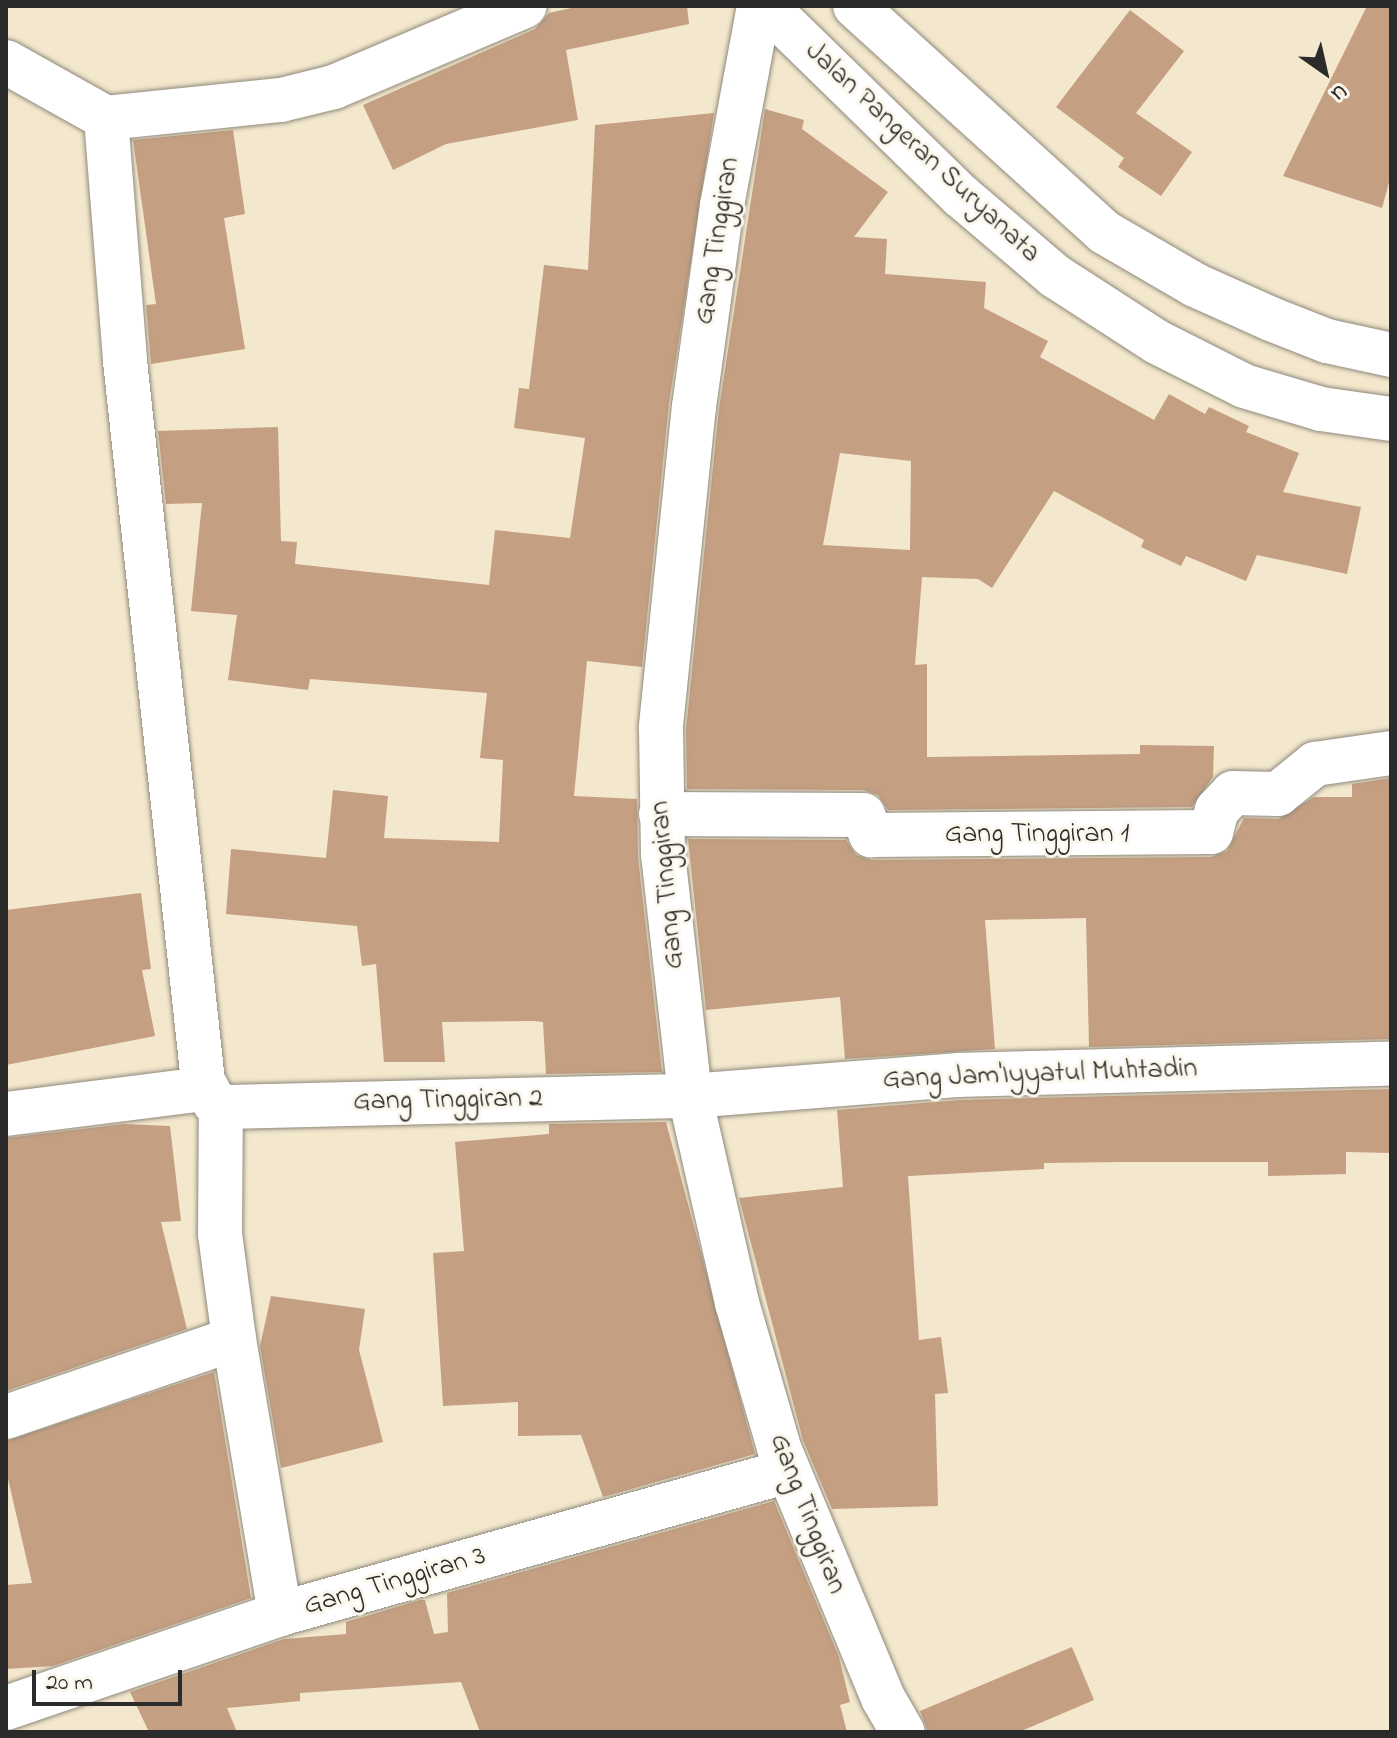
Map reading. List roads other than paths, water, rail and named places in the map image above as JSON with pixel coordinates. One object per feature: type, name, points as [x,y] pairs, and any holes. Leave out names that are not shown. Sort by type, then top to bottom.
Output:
[{"type":"street","points":[[6,62],[106,118],[307,95],[525,6]]},
{"type":"street","name":"Gang Tinggiran","points":[[759,6],[722,205],[694,406],[662,716],[661,814],[690,1096],[737,1303],[788,1471],[883,1698],[903,1732]]},
{"type":"street","name":"Jalan Pangeran Suryanata","points":[[766,6],[961,196],[1055,276],[1157,342],[1244,386],[1321,409],[1391,419]]},
{"type":"street","points":[[855,6],[961,108],[1104,232],[1195,285],[1271,319],[1327,341],[1391,355]]},
{"type":"street","points":[[106,118],[125,361],[211,1097],[220,1234],[234,1339],[280,1614]]},
{"type":"street","name":"Gang Tinggiran 1","points":[[661,814],[863,815],[865,830],[871,835],[1211,832],[1217,810],[1233,793],[1278,794],[1315,764],[1391,753]]},
{"type":"street","name":"Gang Jam'Iyyatul Muhtadin","points":[[690,1096],[959,1075],[1391,1064]]},
{"type":"street","name":"Gang Tinggiran 2","points":[[6,1114],[211,1097],[690,1096]]},
{"type":"street","points":[[6,1417],[234,1339]]},
{"type":"street","name":"Gang Tinggiran 3","points":[[6,1708],[280,1614],[788,1471]]}]
